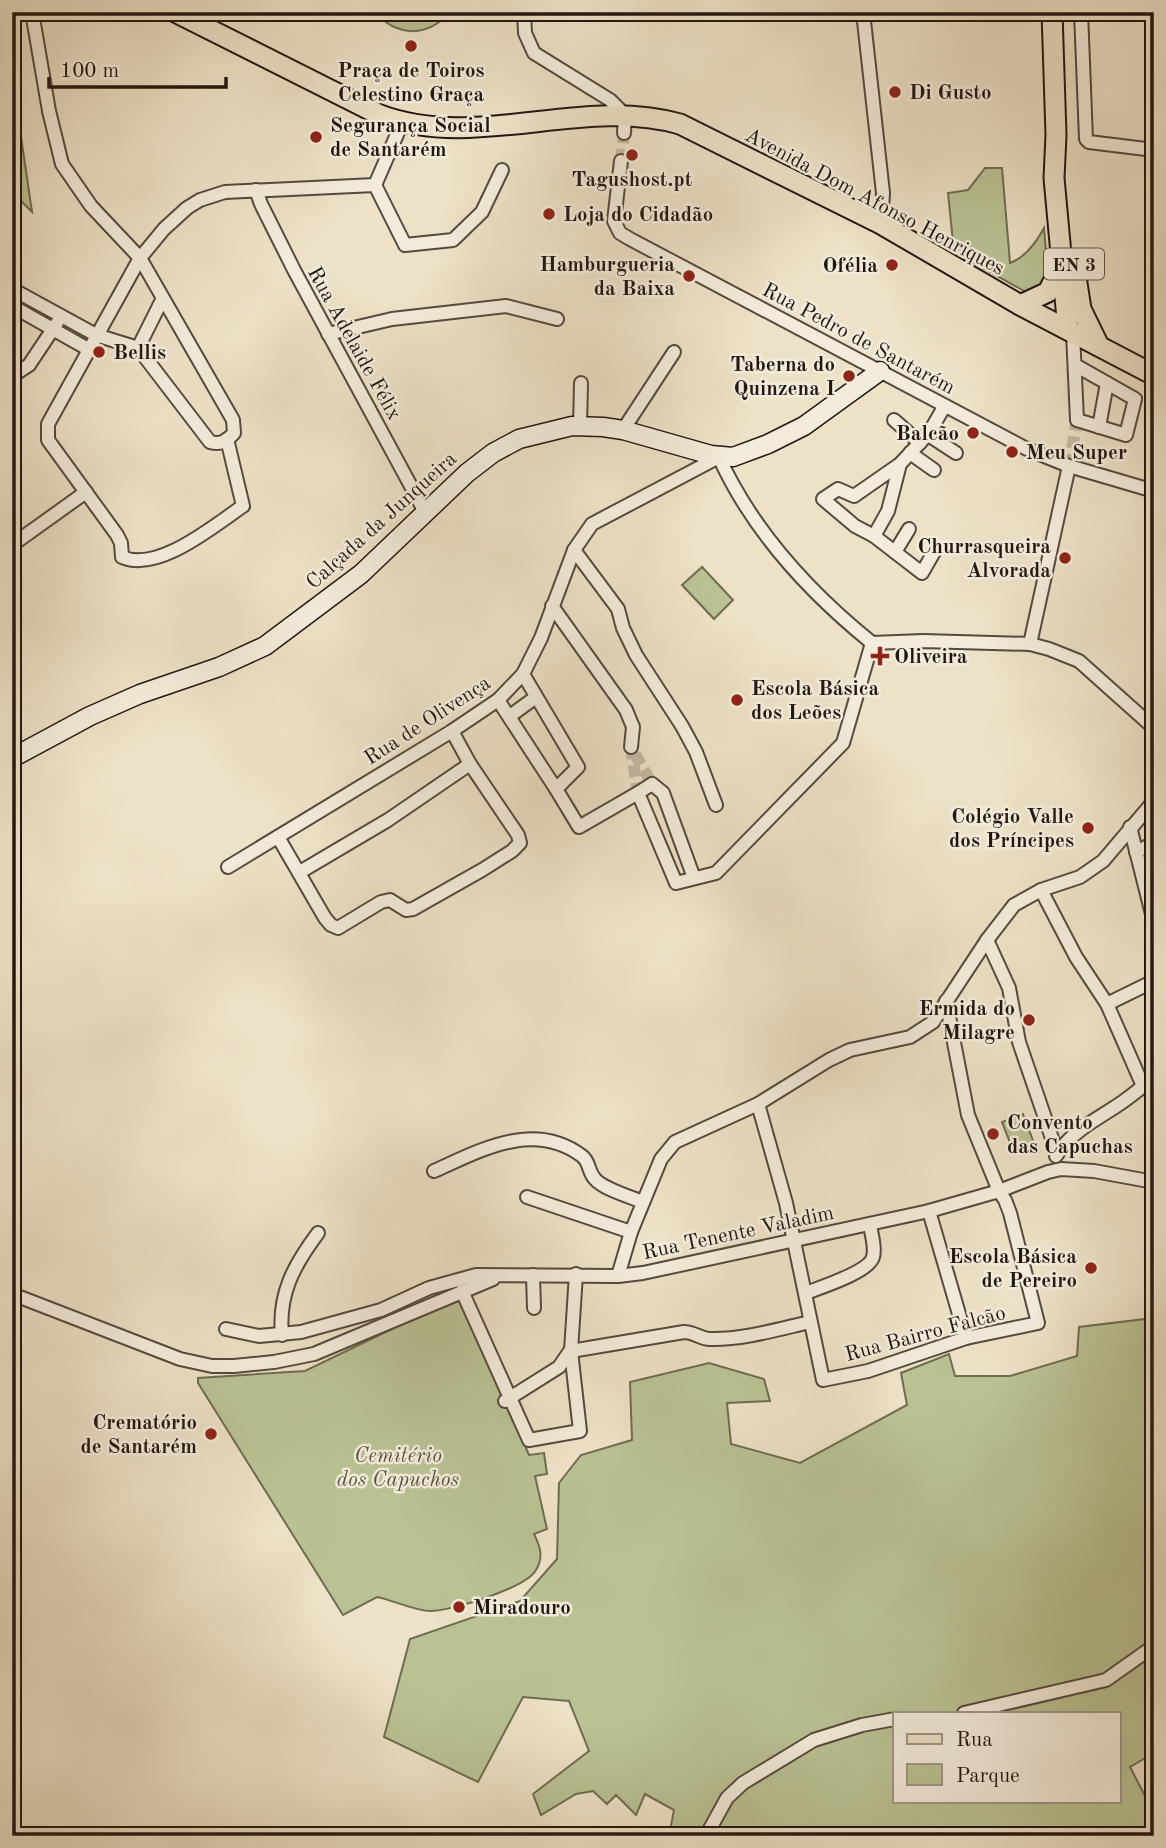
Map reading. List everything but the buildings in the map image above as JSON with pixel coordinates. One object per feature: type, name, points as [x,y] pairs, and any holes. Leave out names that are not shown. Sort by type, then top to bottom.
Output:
[{"type":"main road","name":"Avenida Dom Afonso Henriques","points":[[175,12],[380,115],[402,123],[453,128],[562,119],[625,124],[660,118],[680,124],[881,225],[1020,305],[1154,375]]},
{"type":"main road","name":"EN 3","points":[[1052,12],[1056,135],[1054,178],[1061,262],[1071,332]]},
{"type":"main road","name":"EN 3","points":[[1056,135],[1079,297],[1085,319],[1099,346]]},
{"type":"main road","points":[[1020,305],[1048,292],[1057,278],[1061,262]]},
{"type":"street","points":[[12,289],[96,335],[138,348],[211,442],[227,439],[234,433],[233,420],[140,258],[91,206],[62,164],[51,121],[32,12]]},
{"type":"street","points":[[524,12],[526,33],[534,53],[610,100],[625,124]]},
{"type":"street","points":[[863,12],[883,193],[881,225]]},
{"type":"street","points":[[1081,12],[1087,141],[1154,150]]},
{"type":"street","points":[[374,185],[402,123]]},
{"type":"street","name":"Rua Pedro de Santarém","points":[[621,161],[614,221],[621,233],[1027,449],[1069,467],[1154,491]]},
{"type":"street","points":[[374,185],[405,245],[453,240],[482,212],[502,170]]},
{"type":"street","points":[[227,439],[243,506],[186,544],[161,557],[129,560],[122,557],[121,543],[117,535],[48,440],[48,424],[140,258],[164,229],[200,200],[225,191],[374,185]]},
{"type":"street","name":"Rua Adelaide Félix","points":[[256,190],[266,215],[328,334],[425,512]]},
{"type":"street","points":[[138,348],[162,300]]},
{"type":"street","points":[[12,306],[88,349]]},
{"type":"street","points":[[328,334],[392,319],[506,306],[557,318]]},
{"type":"street","points":[[12,376],[29,365],[60,316]]},
{"type":"street","points":[[1071,332],[1077,420],[1126,435],[1135,399],[1075,365]]},
{"type":"street","points":[[623,430],[674,352]]},
{"type":"street","points":[[880,371],[821,415],[788,435],[744,453],[719,457],[762,532],[791,566],[872,643],[923,641],[1030,644],[1049,649],[1079,660],[1154,728]]},
{"type":"street","points":[[580,427],[581,383]]},
{"type":"street","points":[[1099,427],[1107,383]]},
{"type":"street","points":[[934,552],[922,573],[874,536],[855,526],[823,499],[838,489],[854,496],[900,464],[924,438],[944,407]]},
{"type":"street","points":[[894,420],[956,453]]},
{"type":"street","name":"Calçada da Junqueira","points":[[12,758],[90,716],[265,646],[361,574],[467,472],[508,445],[534,434],[572,426],[623,430],[719,457]]},
{"type":"street","points":[[910,453],[934,470]]},
{"type":"street","name":"Rua de Olivença","points":[[228,867],[452,731],[498,699],[523,674],[541,638],[574,550],[592,524],[719,457]]},
{"type":"street","points":[[874,536],[888,511],[900,464]]},
{"type":"street","points":[[1030,644],[1069,467]]},
{"type":"street","points":[[12,545],[86,492]]},
{"type":"street","points":[[895,552],[909,529]]},
{"type":"street","points":[[574,550],[618,608],[623,628],[636,655],[696,752],[716,805]]},
{"type":"street","points":[[552,606],[626,710],[634,727],[631,747]]},
{"type":"street","points":[[638,793],[676,883],[716,873],[843,743],[872,643]]},
{"type":"street","points":[[523,674],[578,767],[556,789]]},
{"type":"street","points":[[510,716],[536,697]]},
{"type":"street","points":[[498,699],[579,827],[652,785],[663,793],[694,878]]},
{"type":"street","points":[[278,837],[325,918],[338,928],[381,902],[390,900],[406,910],[413,909],[492,864],[520,843],[518,835],[452,731]]},
{"type":"street","points":[[300,872],[388,820],[471,764]]},
{"type":"street","points":[[618,1276],[643,1202],[662,1159],[675,1142],[758,1104],[850,1050],[911,1037],[933,1022],[987,940],[1014,905],[1041,890],[1080,877],[1103,862],[1154,800]]},
{"type":"street","points":[[1130,827],[1154,922]]},
{"type":"street","points":[[1136,852],[1154,842]]},
{"type":"street","points":[[1041,890],[1076,957],[1107,1004],[1150,1084],[1094,1119],[1058,1153],[1048,1172]]},
{"type":"street","points":[[987,940],[1009,988],[1019,1042],[1058,1153]]},
{"type":"street","points":[[1107,1004],[1154,981]]},
{"type":"street","points":[[946,1001],[968,1115],[999,1191]]},
{"type":"street","points":[[507,1400],[559,1367],[571,1351],[684,1332],[696,1333],[709,1339],[757,1334],[810,1322],[786,1203],[758,1104]]},
{"type":"street","points":[[434,1171],[498,1143],[549,1141],[565,1145],[585,1158],[590,1173],[598,1182],[643,1202]]},
{"type":"street","name":"Rua Tenente Valadim","points":[[226,1329],[259,1336],[282,1335],[325,1326],[381,1310],[429,1288],[476,1275],[618,1276],[929,1211],[999,1191],[1048,1172],[1094,1171],[1154,1182]]},
{"type":"street","name":"Rua Bairro Falcão","points":[[810,1322],[823,1380],[868,1371],[966,1338],[1038,1323],[1010,1213],[1006,1200],[999,1191]]},
{"type":"street","points":[[527,1197],[631,1232]]},
{"type":"street","points":[[929,1211],[966,1338]]},
{"type":"street","points":[[806,1293],[850,1275],[871,1262],[874,1252],[870,1224]]},
{"type":"street","points":[[282,1335],[281,1312],[287,1283],[296,1264],[318,1233]]},
{"type":"street","points":[[462,1291],[507,1400],[529,1440],[580,1431],[571,1351],[576,1274]]},
{"type":"street","points":[[533,1275],[534,1308]]},
{"type":"street","points":[[12,1294],[180,1359],[212,1366],[234,1366],[313,1354],[487,1280],[510,1276]]},
{"type":"street","points":[[968,1712],[1106,1680],[1154,1646]]},
{"type":"street","points":[[706,1836],[727,1798],[743,1783],[814,1740],[862,1725],[893,1720]]},
{"type":"green space","points":[[376,12],[448,12],[432,26],[412,31],[392,26]]},
{"type":"green space","points":[[18,116],[32,212],[19,199],[12,154],[12,117]]},
{"type":"green space","points":[[985,168],[1002,168],[1010,263],[1030,249],[1044,228],[1048,274],[1045,286],[1026,292],[954,252],[948,193],[968,190]]},
{"type":"green space","points":[[702,567],[733,600],[714,619],[682,585]]},
{"type":"green space","points":[[1023,1114],[1035,1146],[1014,1153],[1002,1122]]},
{"type":"green space","name":"Cemitério dos Capuchos","points":[[460,1296],[529,1455],[544,1453],[547,1474],[535,1476],[547,1529],[534,1534],[540,1561],[536,1570],[518,1584],[454,1607],[424,1611],[377,1597],[343,1615],[198,1383],[198,1378],[305,1371]]},
{"type":"green space","points":[[1154,1318],[1154,1753],[1130,1767],[1154,1813],[1154,1820],[1130,1836],[669,1836],[674,1810],[645,1794],[636,1815],[616,1795],[607,1804],[593,1791],[576,1794],[541,1815],[533,1794],[589,1751],[569,1701],[523,1697],[478,1782],[384,1737],[410,1639],[520,1601],[557,1559],[559,1483],[581,1455],[632,1440],[630,1382],[709,1363],[764,1379],[770,1401],[727,1403],[731,1444],[800,1463],[907,1405],[901,1373],[949,1354],[955,1376],[1010,1376],[1077,1356],[1079,1327]]},
{"type":"tunnel","points":[[621,161],[624,133]]},
{"type":"tunnel","points":[[1069,466],[1077,420]]},
{"type":"tunnel","points":[[631,747],[638,793]]},
{"type":"tunnel","points":[[635,754],[652,784]]},
{"type":"railway","points":[[12,1825],[26,1836]]},
{"type":"place","name":"Praça de Toiros Celestino Graça","points":[[411,46]]},
{"type":"place","name":"Di Gusto","points":[[895,92]]},
{"type":"place","name":"Segurança Social de Santarém","points":[[316,137]]},
{"type":"place","name":"Tagushost.pt","points":[[632,155]]},
{"type":"place","name":"Loja do Cidadão","points":[[549,214]]},
{"type":"place","name":"Ofélia","points":[[892,265]]},
{"type":"place","name":"Hamburgueria da Baixa","points":[[689,276]]},
{"type":"place","name":"Bellis","points":[[99,352]]},
{"type":"place","name":"Taberna do Quinzena I","points":[[849,376]]},
{"type":"place","name":"Balcão","points":[[973,433]]},
{"type":"place","name":"Meu Super","points":[[1012,452]]},
{"type":"place","name":"Churrasqueira Alvorada","points":[[1065,558]]},
{"type":"place","name":"Oliveira","points":[[880,656]]},
{"type":"place","name":"Escola Básica dos Leões","points":[[737,700]]},
{"type":"place","name":"Colégio Valle dos Príncipes","points":[[1088,828]]},
{"type":"place","name":"Ermida do Milagre","points":[[1029,1020]]},
{"type":"place","name":"Convento das Capuchas","points":[[993,1134]]},
{"type":"place","name":"Escola Básica de Pereiro","points":[[1091,1268]]},
{"type":"place","name":"Crematório de Santarém","points":[[211,1434]]},
{"type":"place","name":"Miradouro","points":[[459,1607]]}]
